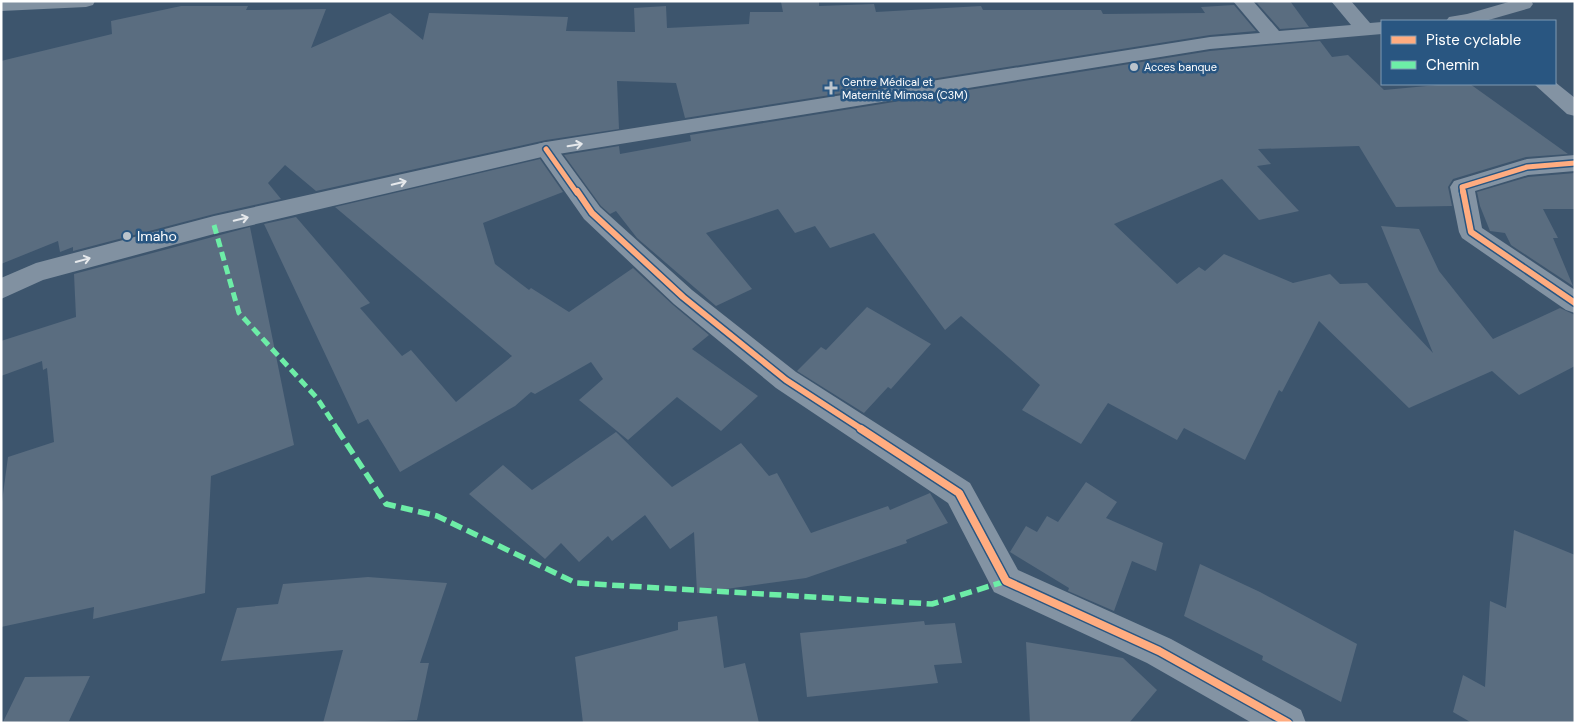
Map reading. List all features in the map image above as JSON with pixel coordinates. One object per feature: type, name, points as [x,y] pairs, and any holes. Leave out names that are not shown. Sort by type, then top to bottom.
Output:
[{"type":"main road","points":[[1,4],[86,1]]},
{"type":"main road","points":[[1242,1],[1274,37]]},
{"type":"main road","points":[[1340,1],[1374,28]]},
{"type":"main road","points":[[1496,1],[1531,3]]},
{"type":"main road","points":[[1460,17],[1531,3]]},
{"type":"main road","points":[[1,280],[214,225],[546,149],[1200,45],[1374,28]]},
{"type":"main road","points":[[1,289],[36,272]]},
{"type":"street","points":[[1545,85],[1575,109]]},
{"type":"street","points":[[546,149],[592,213],[683,296],[786,380],[959,493],[1006,581],[1159,651],[1288,723]]},
{"type":"street","points":[[1575,163],[1527,167],[1462,187],[1471,232],[1575,304]]},
{"type":"building","points":[[819,1],[819,6],[874,4],[876,12],[981,6],[983,10],[1101,10],[1103,14],[1205,13],[1201,7],[1234,5],[1256,31],[1210,35],[685,118],[676,83],[617,81],[619,129],[546,140],[316,191],[285,165],[268,183],[281,199],[214,214],[73,251],[73,247],[60,252],[58,241],[1,264],[1,61],[112,34],[111,21],[181,6],[248,6],[246,10],[326,9],[311,48],[390,13],[423,40],[429,13],[568,17],[566,31],[635,32],[634,8],[666,6],[667,28],[749,24],[750,12],[783,12],[781,2]]},
{"type":"building","points":[[1290,1],[1309,27],[1280,29],[1257,3]]},
{"type":"building","points":[[1320,41],[1332,57],[1348,55],[1384,90],[1437,85],[1471,85],[1568,154],[1526,157],[1453,179],[1448,187],[1452,206],[1396,207],[1359,146],[1258,149],[1271,164],[1257,166],[1299,211],[1259,220],[1222,179],[1114,224],[1177,284],[1199,267],[1205,271],[1224,254],[1293,283],[1330,274],[1340,284],[1367,283],[1433,353],[1381,226],[1419,229],[1439,271],[1493,339],[1560,308],[1575,315],[1575,366],[1519,395],[1492,371],[1409,408],[1319,321],[1282,392],[1279,390],[1245,460],[1184,428],[1177,440],[1108,403],[1081,444],[1022,410],[1040,385],[961,316],[945,330],[874,233],[830,248],[815,226],[795,233],[778,209],[706,233],[752,289],[716,306],[637,238],[616,211],[610,214],[601,206],[564,155],[619,146],[620,154],[691,141],[690,135],[1210,51]]},
{"type":"building","points":[[540,159],[563,192],[483,223],[495,264],[529,290],[531,288],[569,312],[633,268],[709,335],[692,349],[758,396],[721,431],[677,397],[628,440],[579,400],[603,379],[591,362],[535,394],[531,392],[515,406],[400,472],[368,419],[358,424],[264,224],[296,217],[370,303],[360,308],[402,356],[411,350],[456,402],[512,356],[335,207]]},
{"type":"building","points":[[1575,173],[1575,209],[1543,209],[1558,238],[1553,238],[1573,286],[1511,245],[1505,233],[1490,231],[1480,206],[1477,192],[1528,177]]},
{"type":"building","points":[[250,227],[294,445],[211,476],[205,593],[93,619],[94,607],[1,627],[1,509],[8,457],[54,442],[47,368],[43,370],[42,361],[1,376],[1,341],[76,317],[74,274]]},
{"type":"building","points":[[867,307],[931,344],[891,389],[888,387],[864,413],[797,371],[821,347],[826,350]]},
{"type":"building","points":[[616,432],[672,487],[741,443],[769,476],[777,473],[811,533],[888,506],[890,510],[930,493],[948,523],[906,540],[907,543],[806,578],[697,593],[694,532],[670,549],[645,515],[612,541],[608,536],[579,562],[561,543],[545,559],[469,494],[503,465],[532,490]]},
{"type":"building","points":[[1086,482],[1117,502],[1106,518],[1163,543],[1156,571],[1132,561],[1114,611],[1068,591],[1069,588],[1010,552],[1026,526],[1037,532],[1047,516],[1058,522]]},
{"type":"building","points":[[1514,530],[1575,555],[1575,723],[1472,723],[1453,712],[1463,675],[1485,687],[1490,601],[1506,608]]},
{"type":"building","points":[[1200,564],[1260,592],[1357,644],[1341,702],[1262,660],[1263,656],[1184,616]]},
{"type":"building","points":[[368,577],[447,583],[420,663],[429,663],[417,720],[323,723],[343,650],[221,661],[237,608],[278,604],[283,584]]},
{"type":"building","points":[[717,616],[724,668],[745,663],[759,723],[583,723],[575,657],[678,630],[678,622]]},
{"type":"building","points":[[924,621],[925,625],[955,623],[962,663],[934,665],[938,683],[807,697],[800,633]]},
{"type":"building","points":[[1026,642],[1123,658],[1157,690],[1129,723],[1030,723]]},
{"type":"building","points":[[90,676],[69,721],[3,722],[25,677]]},
{"type":"marked path","points":[[214,225],[239,313],[317,398],[386,504],[437,516],[576,583],[932,604],[1006,581]]},
{"type":"cycle path","points":[[546,149],[592,213],[683,297],[786,380],[959,493],[1006,581],[1159,651],[1288,723]]},
{"type":"cycle path","points":[[1575,163],[1527,167],[1462,187],[1471,232],[1575,303]]},
{"type":"place","name":"Acces banque","points":[[1134,67]]},
{"type":"place","name":"Centre Médical et Maternité Mimosa (C3M)","points":[[831,88]]},
{"type":"place","name":"Imaho","points":[[127,236]]}]
